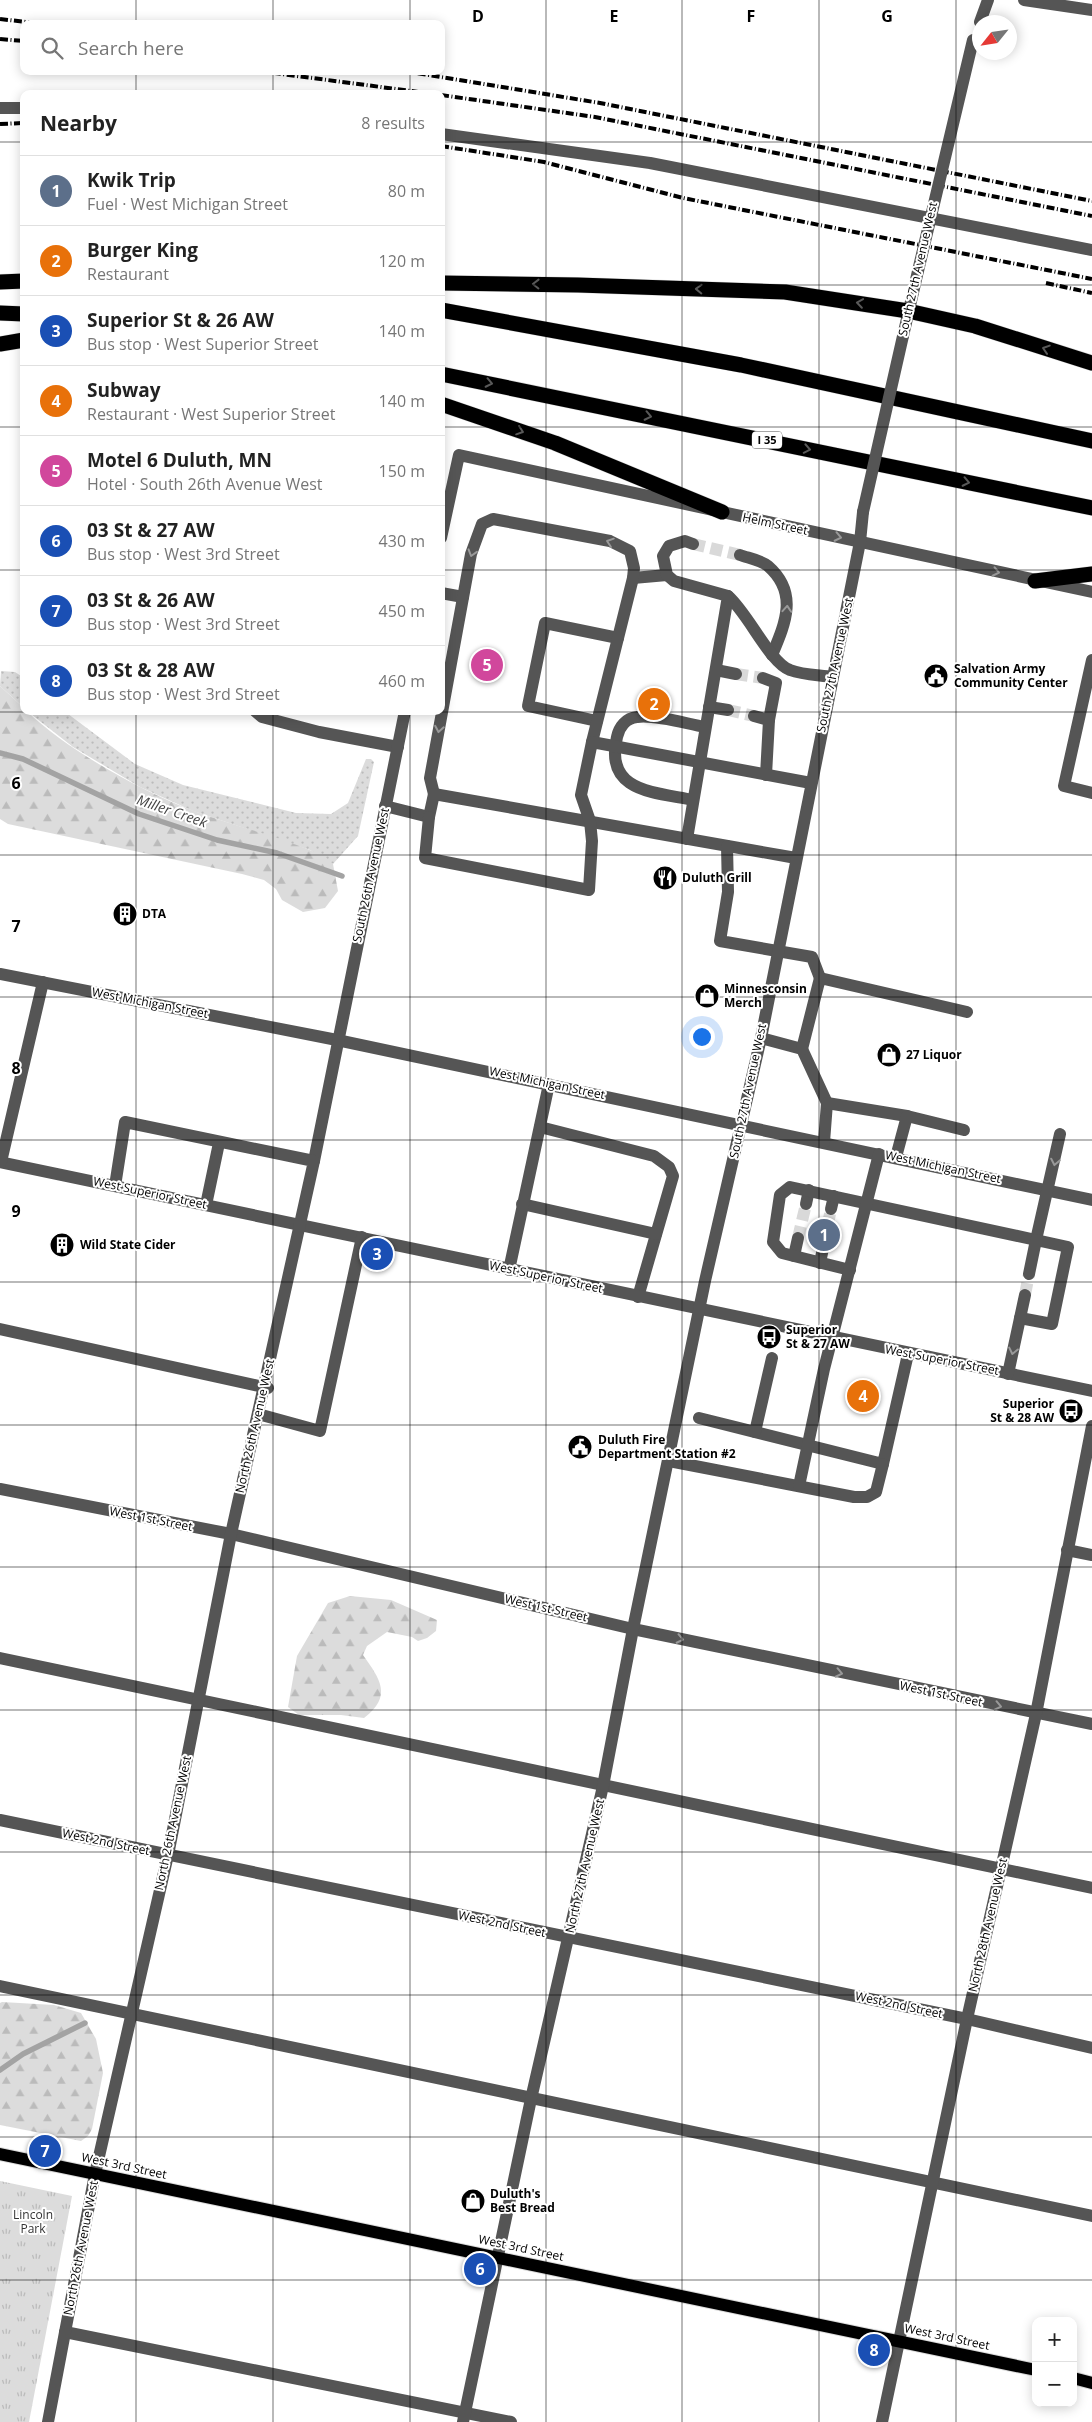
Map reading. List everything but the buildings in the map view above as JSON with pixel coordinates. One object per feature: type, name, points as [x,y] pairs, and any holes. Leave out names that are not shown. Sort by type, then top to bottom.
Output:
[{"type":"highway","points":[[0,282],[20,281]]},
{"type":"highway","points":[[445,284],[578,285],[784,292],[908,311],[975,326],[1092,363]]},
{"type":"highway","points":[[445,311],[741,365],[1092,441]]},
{"type":"highway","points":[[0,313],[20,314]]},
{"type":"highway","points":[[0,344],[20,341]]},
{"type":"highway","name":"I 35","points":[[445,375],[1092,508]]},
{"type":"highway","points":[[445,405],[555,443],[722,512]]},
{"type":"highway","points":[[1035,581],[1092,574]]},
{"type":"main road","name":"West 3rd Street","points":[[0,2154],[1032,2369]]},
{"type":"main road","points":[[1077,2379],[1092,2382]]},
{"type":"street","name":"South 27th Avenue West","points":[[983,15],[988,0]]},
{"type":"street","points":[[1024,0],[1092,10]]},
{"type":"street","name":"South 27th Avenue West","points":[[700,1309],[761,1038],[776,951],[860,542],[863,512],[908,311],[972,44]]},
{"type":"street","points":[[0,108],[20,108]]},
{"type":"street","points":[[445,135],[650,163],[1092,250]]},
{"type":"street","name":"Helm Street","points":[[445,520],[459,455],[1092,592]]},
{"type":"street","points":[[441,715],[430,778],[434,794],[429,817],[425,858],[590,890],[590,821],[580,795],[633,578],[634,568],[630,551],[610,541],[493,519],[482,524],[470,554],[445,696]]},
{"type":"street","points":[[693,544],[685,541],[669,546],[663,556],[667,575],[674,581],[728,596],[748,618],[772,654],[789,670],[832,677]]},
{"type":"street","points":[[740,555],[768,566],[788,598],[786,620],[772,654]]},
{"type":"street","points":[[633,578],[667,575]]},
{"type":"street","points":[[445,594],[463,597]]},
{"type":"street","points":[[687,839],[728,596]]},
{"type":"street","points":[[597,721],[528,706],[545,623],[618,638]]},
{"type":"street","points":[[1092,660],[1064,786],[1092,793]]},
{"type":"street","points":[[716,670],[736,674]]},
{"type":"street","points":[[766,775],[769,720],[776,683],[789,670]]},
{"type":"street","points":[[763,678],[776,683]]},
{"type":"street","points":[[709,707],[728,710]]},
{"type":"street","points":[[260,715],[319,732],[398,747]]},
{"type":"street","name":"South 26th Avenue West","points":[[314,1161],[404,715]]},
{"type":"street","points":[[754,716],[769,720]]},
{"type":"street","points":[[693,800],[635,787],[624,779],[617,770],[613,755],[614,746],[618,730],[626,721],[638,717],[706,726]]},
{"type":"street","points":[[592,742],[811,784]]},
{"type":"street","points":[[434,794],[796,858]]},
{"type":"street","points":[[385,806],[429,817]]},
{"type":"street","points":[[727,846],[728,892],[720,941],[812,957],[820,978],[802,1049],[827,1103],[824,1142]]},
{"type":"street","name":"West Michigan Street","points":[[0,974],[337,1040],[741,1124],[1092,1200]]},
{"type":"street","points":[[820,978],[967,1012]]},
{"type":"street","points":[[1,1162],[43,982]]},
{"type":"street","points":[[761,1038],[802,1049]]},
{"type":"street","points":[[509,1270],[549,1084]]},
{"type":"street","points":[[827,1103],[907,1116],[964,1130]]},
{"type":"street","points":[[896,1157],[907,1116]]},
{"type":"street","points":[[115,1186],[125,1122],[219,1144],[314,1161]]},
{"type":"street","points":[[540,1127],[654,1156],[662,1160],[669,1167],[673,1176],[638,1297]]},
{"type":"street","points":[[1029,1274],[1060,1134]]},
{"type":"street","points":[[206,1204],[219,1144]]},
{"type":"street","points":[[799,1486],[833,1338],[879,1154]]},
{"type":"street","name":"North 26th Avenue West","points":[[48,2422],[95,2174],[168,1855],[231,1534],[258,1414],[266,1388],[314,1161]]},
{"type":"street","name":"West Superior Street","points":[[1,1162],[908,1354],[1092,1391]]},
{"type":"street","points":[[850,1270],[782,1253],[773,1242],[780,1196],[790,1187],[1068,1247],[1052,1324],[1020,1318]]},
{"type":"street","points":[[806,1204],[809,1190]]},
{"type":"street","points":[[831,1209],[834,1196]]},
{"type":"street","points":[[522,1204],[656,1234]]},
{"type":"street","points":[[258,1414],[320,1431],[362,1237]]},
{"type":"street","points":[[794,1256],[798,1238]]},
{"type":"street","points":[[820,1263],[824,1243]]},
{"type":"street","points":[[1008,1374],[1025,1295]]},
{"type":"street","name":"North 27th Avenue West","points":[[464,2417],[531,2099],[603,1786],[633,1629],[700,1309]]},
{"type":"street","points":[[0,1329],[266,1388]]},
{"type":"street","points":[[669,1461],[854,1497],[867,1497],[876,1492],[908,1354]]},
{"type":"street","points":[[755,1432],[772,1358]]},
{"type":"street","points":[[699,1418],[883,1464]]},
{"type":"street","name":"North 28th Avenue West","points":[[882,2422],[934,2183],[967,2019],[1036,1714],[1092,1426]]},
{"type":"street","name":"West 1st Street","points":[[0,1489],[231,1534],[633,1629],[1036,1714],[1092,1724]]},
{"type":"street","points":[[1067,1550],[1092,1555]]},
{"type":"street","points":[[0,1658],[1092,1888]]},
{"type":"street","name":"West 2nd Street","points":[[0,1820],[967,2019],[1092,2048]]},
{"type":"street","points":[[0,1986],[1092,2216]]},
{"type":"street","points":[[65,2332],[464,2417],[511,2422]]},
{"type":"green space","points":[[1,671],[15,672],[20,675],[20,704],[0,686]]},
{"type":"green space","points":[[0,686],[20,704],[20,715],[32,715],[62,740],[129,781],[194,811],[292,843],[324,856],[333,864],[338,891],[325,908],[303,912],[282,900],[276,889],[264,880],[8,824],[0,819]]},
{"type":"green space","points":[[32,715],[69,715],[135,764],[183,785],[296,813],[331,814],[348,803],[366,759],[371,759],[374,762],[358,836],[333,864],[310,850],[193,811],[140,787],[73,747]]},
{"type":"green space","points":[[350,1596],[391,1600],[437,1620],[436,1631],[427,1638],[418,1641],[412,1637],[387,1632],[367,1646],[363,1655],[378,1680],[381,1687],[381,1695],[373,1710],[364,1718],[341,1715],[299,1715],[288,1707],[297,1656],[328,1603]]},
{"type":"green space","points":[[0,2003],[54,2005],[81,2013],[96,2039],[103,2073],[92,2129],[88,2136],[81,2141],[0,2125]]},
{"type":"green space","name":"Lincoln Park","points":[[0,2181],[72,2196],[29,2422],[0,2422]]},
{"type":"waterway","name":"Miller Creek","points":[[0,753],[23,759],[139,814],[217,840],[277,853],[342,876]]},
{"type":"waterway","name":"Miller Creek","points":[[0,2070],[23,2054],[85,2023]]},
{"type":"tunnel","points":[[693,544],[740,555]]},
{"type":"tunnel","points":[[736,674],[763,678]]},
{"type":"tunnel","points":[[728,710],[754,716]]},
{"type":"tunnel","points":[[798,1238],[806,1204]]},
{"type":"tunnel","points":[[824,1243],[831,1209]]},
{"type":"tunnel","points":[[1025,1295],[1029,1274]]},
{"type":"railway","points":[[0,19],[20,21]]},
{"type":"railway","points":[[0,39],[20,41]]},
{"type":"railway","points":[[289,75],[404,90]]},
{"type":"railway","points":[[428,75],[600,103],[1092,201]]},
{"type":"railway","points":[[445,96],[595,117],[1092,216]]},
{"type":"railway","points":[[0,124],[20,123]]},
{"type":"railway","points":[[445,147],[544,162],[683,198],[1092,279]]},
{"type":"railway","points":[[1046,283],[1092,293]]},
{"type":"place","name":"Motel 6 Duluth, MN","points":[[487,665]]},
{"type":"place","name":"Salvation Army Community Center","points":[[936,676]]},
{"type":"place","name":"Burger King","points":[[654,704]]},
{"type":"place","name":"Duluth Grill","points":[[665,878]]},
{"type":"place","name":"DTA","points":[[125,914]]},
{"type":"place","name":"Minnesconsin Merch","points":[[707,996]]},
{"type":"place","name":"27 Liquor","points":[[889,1055]]},
{"type":"place","name":"Kwik Trip","points":[[824,1235]]},
{"type":"place","name":"Wild State Cider","points":[[62,1245]]},
{"type":"place","name":"Superior St & 26 AW","points":[[377,1254]]},
{"type":"place","name":"Superior St & 27 AW","points":[[769,1337]]},
{"type":"place","name":"Subway","points":[[863,1396]]},
{"type":"place","name":"Superior St & 28 AW","points":[[1071,1411]]},
{"type":"place","name":"Duluth Fire Department Station #2","points":[[580,1447]]},
{"type":"place","name":"03 St & 26 AW","points":[[45,2151]]},
{"type":"place","name":"Duluth's Best Bread","points":[[473,2201]]},
{"type":"place","name":"03 St & 27 AW","points":[[480,2269]]},
{"type":"place","name":"03 St & 28 AW","points":[[874,2350]]}]
